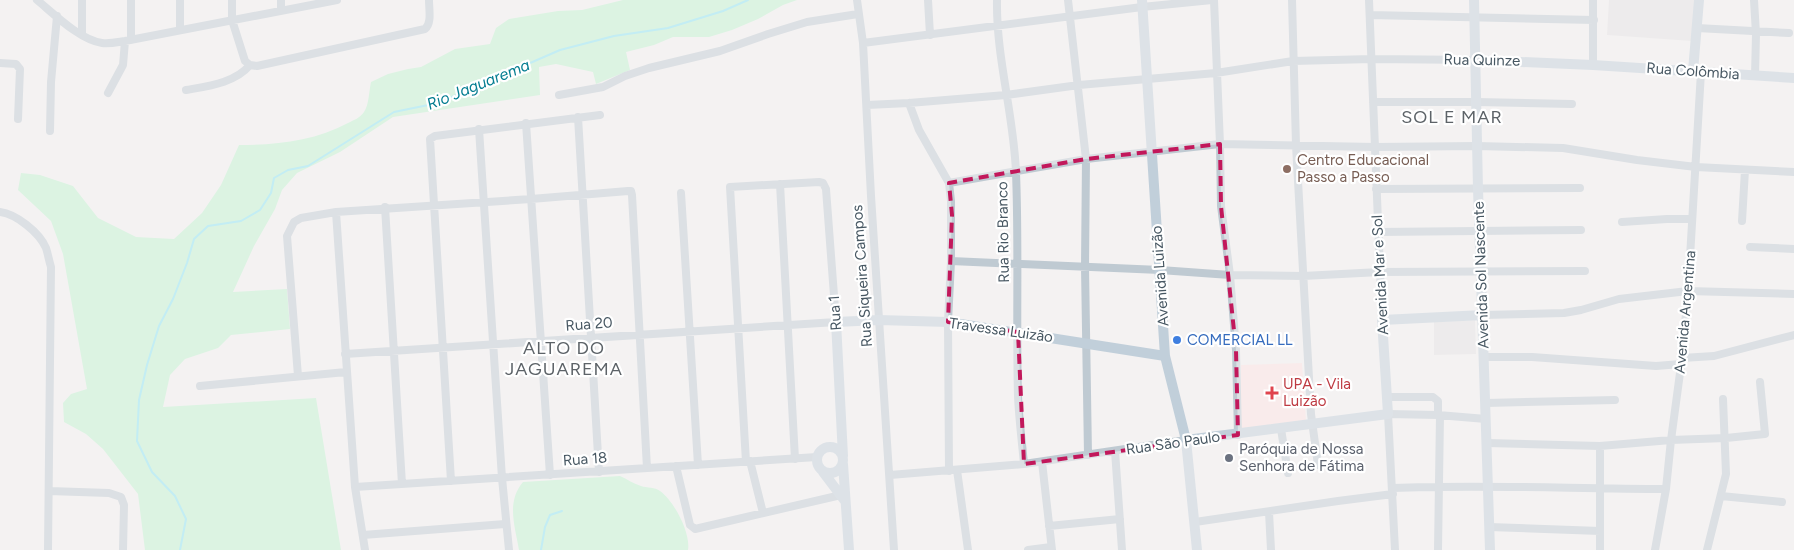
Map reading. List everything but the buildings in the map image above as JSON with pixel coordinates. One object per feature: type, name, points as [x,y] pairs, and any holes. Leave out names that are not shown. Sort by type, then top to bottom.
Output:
[{"type":"street","points":[[37,0],[82,35],[102,43],[128,40],[337,0]]},
{"type":"street","points":[[82,0],[82,35]]},
{"type":"street","points":[[108,92],[123,65],[128,40],[131,0]]},
{"type":"street","points":[[180,0],[180,30]]},
{"type":"street","points":[[232,0],[232,20],[245,61],[250,65],[257,66],[424,29],[428,26],[429,0]]},
{"type":"street","points":[[281,0],[281,10]]},
{"type":"street","name":"Rua Siqueira Campos","points":[[857,0],[863,43],[894,550]]},
{"type":"street","points":[[928,0],[930,35]]},
{"type":"street","name":"Rua Rio Branco","points":[[997,0],[997,26],[1012,128],[1016,171],[1018,398],[1024,464]]},
{"type":"street","points":[[1068,0],[1086,159],[1085,266],[1088,455]]},
{"type":"street","points":[[863,43],[1070,16],[1142,3],[1213,0],[1221,206],[1230,276],[1236,350],[1238,435]]},
{"type":"street","points":[[1292,0],[1296,146],[1303,276],[1312,425],[1318,465]]},
{"type":"street","name":"Avenida Mar e Sol","points":[[1369,0],[1382,320],[1395,550]]},
{"type":"street","name":"Avenida Sol Nascente","points":[[1474,0],[1490,550]]},
{"type":"street","points":[[1593,0],[1593,65]]},
{"type":"street","name":"Avenida Argentina","points":[[1655,550],[1666,490],[1682,361],[1688,291],[1696,166],[1699,0]]},
{"type":"street","points":[[1754,0],[1756,31],[1755,76]]},
{"type":"street","name":"Avenida Luizão","points":[[1142,3],[1165,356],[1186,440],[1197,550]]},
{"type":"street","points":[[559,95],[603,87],[625,76],[649,68],[720,51],[807,22],[858,14]]},
{"type":"street","points":[[1370,15],[1594,20]]},
{"type":"street","points":[[50,130],[51,82],[57,16]]},
{"type":"street","points":[[1697,28],[1789,33]]},
{"type":"street","name":"Rua Quinze","points":[[867,105],[1006,95],[1079,85],[1216,73],[1293,61],[1372,59],[1476,60],[1593,65]]},
{"type":"street","points":[[0,63],[16,64],[20,69],[18,120]]},
{"type":"street","points":[[186,90],[205,87],[234,78],[243,74],[250,65]]},
{"type":"street","name":"Rua Colômbia","points":[[1593,65],[1794,78]]},
{"type":"street","points":[[1373,102],[1572,104]]},
{"type":"street","points":[[909,103],[919,130],[949,182],[952,215],[948,322],[953,470],[968,550]]},
{"type":"street","points":[[451,481],[430,139],[435,136],[479,129],[600,115]]},
{"type":"street","points":[[578,117],[599,472]]},
{"type":"street","points":[[526,124],[550,475]]},
{"type":"street","points":[[479,129],[492,344],[505,524],[509,550]]},
{"type":"street","points":[[949,182],[1086,159],[1220,144],[1375,147],[1477,146],[1576,150],[1637,160],[1696,166],[1794,172]]},
{"type":"street","points":[[1742,221],[1745,170]]},
{"type":"street","name":"Rua 1","points":[[780,184],[819,182],[823,183],[826,189],[836,322],[843,460],[843,499],[849,550]]},
{"type":"street","points":[[763,513],[748,462],[730,187],[780,184],[795,459]]},
{"type":"street","points":[[1376,189],[1580,188]]},
{"type":"street","points":[[298,376],[288,236],[294,222],[301,218],[385,207],[631,191],[647,468]]},
{"type":"street","points":[[682,193],[698,465]]},
{"type":"street","points":[[385,207],[402,484]]},
{"type":"street","points":[[0,212],[8,213],[15,217],[39,238],[46,247],[51,267],[48,550]]},
{"type":"street","points":[[336,212],[355,487],[365,550]]},
{"type":"street","points":[[1622,222],[1667,219],[1692,220]]},
{"type":"street","points":[[1378,232],[1581,230]]},
{"type":"street","points":[[1750,247],[1794,249]]},
{"type":"street","points":[[951,261],[1160,270],[1230,276],[1303,276],[1380,272],[1586,272]]},
{"type":"street","points":[[1382,320],[1564,313],[1619,299],[1688,291],[1794,294]]},
{"type":"street","name":"Travessa Luizão","points":[[836,322],[879,320],[948,322],[1165,356]]},
{"type":"street","name":"Rua 20","points":[[345,354],[836,322]]},
{"type":"street","points":[[1484,357],[1532,357],[1648,365],[1719,355],[1794,335]]},
{"type":"street","points":[[200,386],[346,372]]},
{"type":"street","points":[[1487,443],[1600,446],[1765,434],[1760,382]]},
{"type":"street","points":[[1387,397],[1433,397],[1438,401],[1438,550]]},
{"type":"street","points":[[1707,550],[1726,474],[1723,399]]},
{"type":"street","points":[[1486,403],[1615,400]]},
{"type":"street","name":"Rua São Paulo","points":[[890,475],[1042,462],[1186,440],[1238,435],[1388,414],[1439,415],[1486,419]]},
{"type":"street","points":[[1281,429],[1288,473]]},
{"type":"street","points":[[676,466],[692,528],[694,529],[763,513],[843,499],[818,465],[817,457],[824,448],[839,446],[842,438]]},
{"type":"street","points":[[1600,446],[1600,550]]},
{"type":"street","points":[[823,472],[835,473],[843,460],[839,450],[832,447]]},
{"type":"street","points":[[1115,451],[1122,550]]},
{"type":"street","name":"Rua 18","points":[[355,487],[817,457]]},
{"type":"street","points":[[1028,550],[1051,548],[1042,462]]},
{"type":"street","points":[[1195,522],[1269,512],[1393,491],[1438,486],[1666,490]]},
{"type":"street","points":[[49,491],[109,493],[121,497],[124,505],[123,550]]},
{"type":"street","points":[[1721,496],[1782,502]]},
{"type":"street","points":[[1269,512],[1271,550]]},
{"type":"street","points":[[1049,526],[1120,518]]},
{"type":"street","points":[[363,535],[505,524]]},
{"type":"street","points":[[1489,527],[1600,531]]},
{"type":"highlighted area","points":[[1220,144],[1221,206],[1236,350],[1238,435],[1024,464],[1018,332],[948,322],[952,215],[949,183],[1086,159]]},
{"type":"shaded area","points":[[1609,0],[1695,0],[1692,41],[1607,35]]},
{"type":"shaded area","points":[[1475,320],[1476,354],[1434,355],[1434,322]]},
{"type":"shaded area","name":"UPA - Vila Luizão","points":[[1302,363],[1306,421],[1241,430],[1241,365]]},
{"type":"green space","points":[[623,0],[797,0],[732,30],[709,37],[673,37],[654,45],[626,52],[630,70],[596,84],[593,72],[556,64],[539,67],[540,95],[393,117],[340,152],[297,173],[282,190],[275,209],[254,246],[233,292],[287,289],[290,329],[231,335],[218,348],[185,359],[170,375],[163,407],[316,398],[341,550],[145,550],[138,494],[103,449],[86,434],[64,422],[63,403],[71,394],[87,389],[63,254],[51,221],[18,190],[21,173],[40,175],[73,186],[98,218],[136,237],[174,239],[202,213],[221,185],[239,145],[267,144],[309,138],[357,119],[366,109],[371,82],[388,74],[421,67],[455,49],[490,44],[496,28],[509,19],[558,11],[582,10]]},
{"type":"green space","points":[[620,476],[643,487],[658,490],[671,502],[684,526],[688,550],[519,550],[513,506],[518,490],[523,482]]},
{"type":"waterway","name":"Rio Jaguarema","points":[[180,550],[186,519],[175,496],[152,472],[137,441],[139,400],[147,365],[159,326],[173,299],[194,239],[208,226],[241,221],[260,210],[271,193],[274,178],[288,170],[308,166],[394,112],[438,103],[560,50],[614,36],[668,28],[723,11],[748,0]]},
{"type":"waterway","points":[[541,550],[545,527],[550,515],[562,511]]},
{"type":"place","name":"Centro Educacional Passo a Passo","points":[[1287,169]]},
{"type":"place","name":"COMERCIAL LL","points":[[1177,340]]},
{"type":"place","name":"UPA - Vila Luizão","points":[[1272,393]]},
{"type":"place","name":"Paróquia de Nossa Senhora de Fátima","points":[[1229,458]]},
{"type":"district","name":"SOL E MAR","points":[[1452,117]]},
{"type":"district","name":"ALTO DO JAGUAREMA","points":[[564,358]]}]
